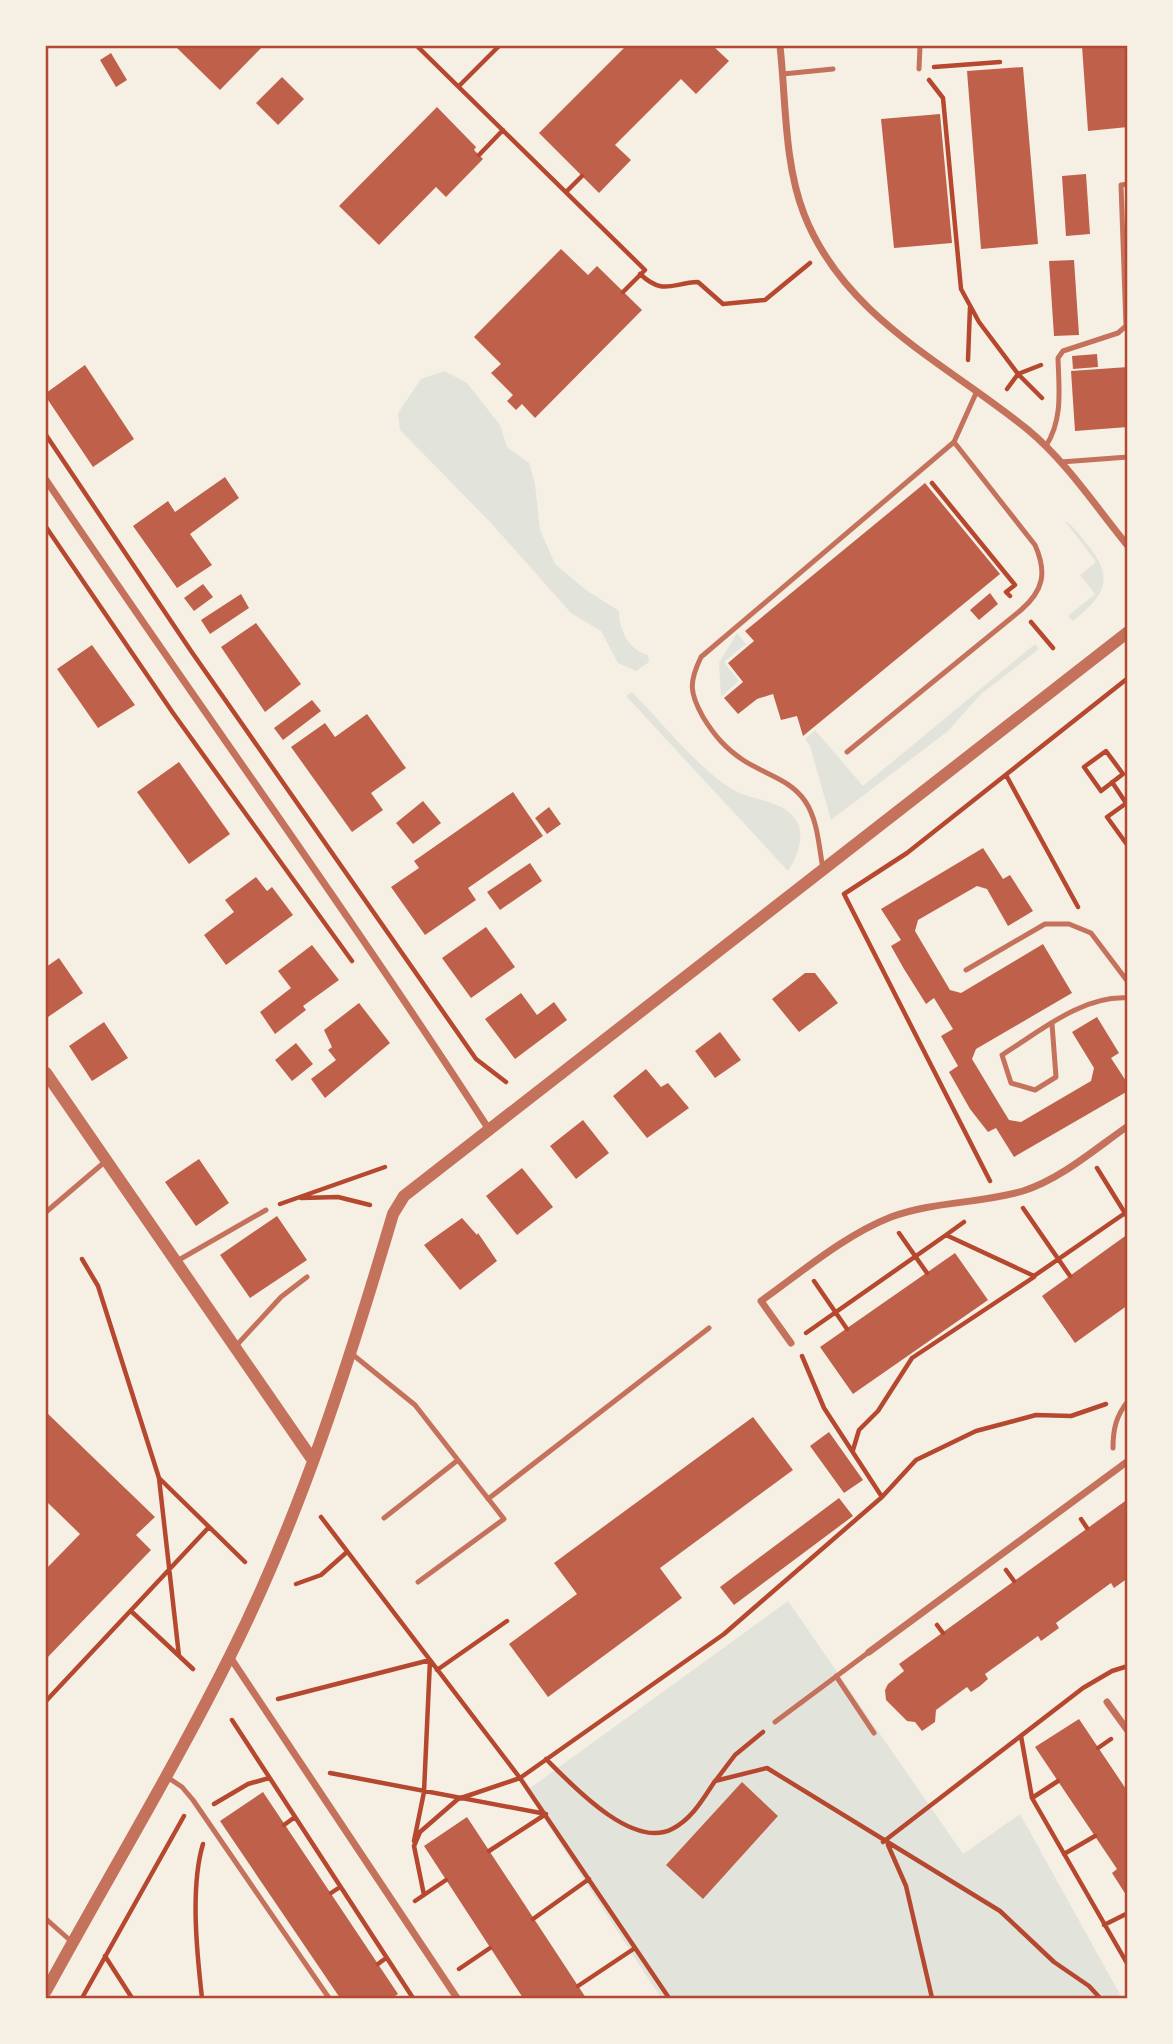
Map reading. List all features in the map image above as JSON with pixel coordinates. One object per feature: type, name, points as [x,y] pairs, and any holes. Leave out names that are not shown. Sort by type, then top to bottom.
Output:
[{"type":"street","points":[[780,46],[796,186],[803,212],[822,253],[844,284],[884,323],[1046,446],[1128,546]]},
{"type":"street","points":[[46,480],[176,672],[405,999],[488,1128]]},
{"type":"street","points":[[46,1990],[230,1656],[268,1572],[352,1354],[393,1214],[404,1196],[1128,632]]},
{"type":"street","points":[[46,1073],[312,1459]]},
{"type":"street","points":[[791,1343],[761,1301],[839,1245],[889,1218],[940,1204],[1012,1194],[1051,1178],[1128,1126]]},
{"type":"street","points":[[869,1652],[1128,1461]]},
{"type":"street","points":[[230,1656],[457,1998]]},
{"type":"street","points":[[1107,1702],[1128,1731]]},
{"type":"lane","points":[[919,68],[920,46]]},
{"type":"lane","points":[[783,74],[833,69]]},
{"type":"lane","points":[[1046,446],[1057,429],[1059,416],[1058,358],[1063,351],[1118,333],[1126,326],[1121,185],[1128,184]]},
{"type":"lane","points":[[822,869],[813,817],[805,801],[786,782],[744,761],[717,740],[696,704],[691,679],[701,657],[922,472],[954,442],[977,391]]},
{"type":"lane","points":[[847,752],[1021,610],[1040,589],[1043,568],[1035,545],[954,442]]},
{"type":"lane","points":[[1060,462],[1128,457]]},
{"type":"lane","points":[[966,970],[1045,924],[1069,925],[1091,933],[1128,982]]},
{"type":"lane","points":[[1052,1024],[1056,1077],[1035,1090],[1011,1083],[1002,1055],[1052,1024],[1107,996],[1128,998]]},
{"type":"lane","points":[[46,1212],[107,1160]]},
{"type":"lane","points":[[177,1261],[266,1210]]},
{"type":"lane","points":[[235,1347],[281,1297],[307,1278]]},
{"type":"lane","points":[[488,1499],[709,1328]]},
{"type":"lane","points":[[352,1354],[415,1405],[503,1519],[418,1582]]},
{"type":"lane","points":[[1113,1448],[1113,1431],[1119,1413],[1128,1401]]},
{"type":"lane","points":[[384,1518],[458,1460]]},
{"type":"lane","points":[[775,1722],[869,1652]]},
{"type":"lane","points":[[836,1676],[874,1733]]},
{"type":"lane","points":[[164,1776],[182,1787],[193,1800],[329,1998]]},
{"type":"lane","points":[[46,1919],[72,1942]]},
{"type":"path","points":[[417,46],[645,270],[623,292]]},
{"type":"path","points":[[459,86],[499,46]]},
{"type":"path","points":[[919,68],[1000,62]]},
{"type":"path","points":[[919,68],[943,97],[961,289],[1018,374],[1007,390]]},
{"type":"path","points":[[480,155],[503,130]]},
{"type":"path","points":[[566,192],[582,176]]},
{"type":"path","points":[[640,274],[654,287],[661,288],[698,282],[723,304],[765,300],[822,253]]},
{"type":"path","points":[[968,360],[970,306]]},
{"type":"path","points":[[46,435],[191,651],[476,1059],[506,1082]]},
{"type":"path","points":[[922,472],[987,554],[1015,584],[1006,592],[1011,597]]},
{"type":"path","points":[[46,527],[173,713],[359,972]]},
{"type":"path","points":[[1038,631],[1053,648]]},
{"type":"path","points":[[999,1197],[844,894],[907,853],[1128,678]]},
{"type":"path","points":[[1106,751],[1123,774],[1112,782],[1101,791],[1084,768],[1106,751]]},
{"type":"path","points":[[1006,775],[1048,848],[1091,933]]},
{"type":"path","points":[[1112,782],[1127,802],[1107,817],[1128,846]]},
{"type":"path","points":[[853,1451],[859,1430],[878,1411],[912,1358],[1126,1214],[1089,1154]]},
{"type":"path","points":[[266,1210],[385,1167]]},
{"type":"path","points":[[1012,1194],[1070,1276]]},
{"type":"path","points":[[296,1198],[338,1197],[370,1205]]},
{"type":"path","points":[[889,1218],[927,1273]]},
{"type":"path","points":[[791,1343],[946,1235],[1034,1276]]},
{"type":"path","points":[[82,1259],[98,1286],[159,1478],[179,1656]]},
{"type":"path","points":[[806,1269],[847,1329]]},
{"type":"path","points":[[799,1338],[805,1364],[824,1408],[882,1497]]},
{"type":"path","points":[[414,1846],[420,1832],[458,1799],[520,1778],[724,1634],[882,1497],[916,1460],[976,1431],[1036,1415],[1071,1416],[1118,1402]]},
{"type":"path","points":[[159,1478],[246,1562]]},
{"type":"path","points":[[321,1517],[520,1778],[669,1998]]},
{"type":"path","points":[[1080,1519],[1087,1528]]},
{"type":"path","points":[[46,1701],[209,1527]]},
{"type":"path","points":[[296,1584],[321,1575],[347,1552]]},
{"type":"path","points":[[1007,1572],[1014,1581]]},
{"type":"path","points":[[132,1612],[193,1669]]},
{"type":"path","points":[[437,1670],[507,1621]]},
{"type":"path","points":[[936,1623],[943,1633]]},
{"type":"path","points":[[261,1703],[430,1660]]},
{"type":"path","points":[[424,1895],[414,1846],[424,1792],[430,1660]]},
{"type":"path","points":[[886,1843],[1083,1688],[1112,1671],[1128,1666]]},
{"type":"path","points":[[232,1720],[413,1998]]},
{"type":"path","points":[[546,1759],[590,1802],[619,1821],[648,1832],[670,1831],[692,1815],[735,1755],[775,1722]]},
{"type":"path","points":[[1021,1736],[1032,1798],[1128,1965]]},
{"type":"path","points":[[1098,1748],[1111,1739]]},
{"type":"path","points":[[305,1768],[546,1814]]},
{"type":"path","points":[[715,1781],[767,1768],[1000,1912],[1054,1962],[1089,1986],[1100,1998]]},
{"type":"path","points":[[201,1811],[248,1784],[269,1777]]},
{"type":"path","points":[[1032,1798],[1058,1781]]},
{"type":"path","points":[[82,1998],[193,1800]]},
{"type":"path","points":[[489,1851],[546,1814]]},
{"type":"path","points":[[284,1825],[295,1817]]},
{"type":"path","points":[[202,1998],[198,1963],[198,1858],[209,1824]]},
{"type":"path","points":[[1064,1854],[1095,1836]]},
{"type":"path","points":[[886,1843],[906,1886],[932,1998]]},
{"type":"path","points":[[533,1919],[589,1879]]},
{"type":"path","points":[[400,1912],[446,1880]]},
{"type":"path","points":[[331,1893],[340,1887]]},
{"type":"path","points":[[1104,1925],[1128,1913]]},
{"type":"path","points":[[444,1978],[490,1948]]},
{"type":"path","points":[[578,1986],[635,1948]]},
{"type":"path","points":[[105,1956],[132,1998]]},
{"type":"path","points":[[378,1964],[387,1958]]},
{"type":"shaded area","points":[[444,371],[467,383],[500,425],[507,447],[529,463],[535,484],[540,530],[555,564],[586,590],[619,611],[626,638],[635,649],[648,655],[649,662],[636,671],[618,663],[601,631],[571,613],[490,522],[400,430],[398,413],[421,379]]},
{"type":"shaded area","points":[[1065,521],[1077,531],[1096,556],[1103,577],[1099,595],[1073,621],[1068,616],[1095,594],[1080,575],[1096,562]]},
{"type":"shaded area","points":[[737,633],[746,644],[724,662],[739,681],[721,697],[719,663]]},
{"type":"shaded area","points":[[1035,644],[1039,649],[980,695],[948,731],[831,820],[810,746],[805,739],[815,730],[863,786]]},
{"type":"shaded area","points":[[632,692],[694,758],[721,781],[742,794],[784,808],[790,813],[799,826],[800,839],[797,853],[788,871],[626,696]]},
{"type":"shaded area","points":[[788,1601],[963,1854],[1020,1814],[1122,1998],[661,1998],[526,1791]]},
{"type":"building","points":[[263,46],[220,90],[177,48]]},
{"type":"building","points":[[626,46],[713,46],[729,61],[696,94],[681,79],[615,145],[631,160],[599,193],[539,133]]},
{"type":"building","points":[[1082,46],[1128,46],[1128,127],[1088,131]]},
{"type":"building","points":[[111,53],[127,80],[116,87],[100,60]]},
{"type":"building","points":[[1023,67],[1038,244],[981,249],[967,71]]},
{"type":"building","points":[[282,77],[304,99],[278,125],[256,103]]},
{"type":"building","points":[[437,107],[476,147],[474,150],[483,159],[446,197],[436,187],[379,245],[339,206]]},
{"type":"building","points":[[940,114],[952,243],[894,248],[881,119]]},
{"type":"building","points":[[1086,174],[1090,234],[1066,236],[1062,176]]},
{"type":"building","points":[[561,249],[588,275],[597,266],[642,310],[535,418],[522,404],[516,410],[507,401],[513,395],[491,373],[501,364],[474,337]]},
{"type":"building","points":[[1074,260],[1079,335],[1054,336],[1049,261]]},
{"type":"building","points":[[1097,354],[1098,367],[1073,369],[1072,356]]},
{"type":"building","points":[[85,365],[134,439],[93,467],[46,397],[46,393]]},
{"type":"building","points":[[1128,367],[1128,427],[1075,431],[1071,371]]},
{"type":"building","points":[[225,477],[239,498],[190,534],[212,565],[177,588],[133,526],[168,501],[175,512]]},
{"type":"building","points":[[925,483],[1000,574],[803,736],[797,716],[781,720],[773,694],[757,699],[738,714],[724,698],[743,682],[728,663],[754,641],[745,631]]},
{"type":"building","points":[[203,584],[213,597],[194,611],[184,598]]},
{"type":"building","points":[[990,593],[998,604],[979,620],[970,610]]},
{"type":"building","points":[[241,594],[249,608],[210,634],[201,620]]},
{"type":"building","points":[[256,623],[301,684],[265,712],[221,647]]},
{"type":"building","points":[[92,645],[135,705],[98,728],[57,669]]},
{"type":"building","points":[[312,700],[321,711],[283,740],[274,728]]},
{"type":"building","points":[[367,714],[406,768],[371,793],[383,810],[352,832],[291,747],[325,723],[335,737]]},
{"type":"building","points":[[179,762],[230,834],[189,864],[137,792]]},
{"type":"building","points":[[513,792],[543,836],[468,888],[476,900],[425,935],[391,887],[419,868],[414,861]]},
{"type":"building","points":[[423,801],[441,823],[413,844],[396,823]]},
{"type":"building","points":[[549,807],[561,824],[547,834],[535,818]]},
{"type":"building","points":[[983,848],[1003,879],[1010,875],[1033,911],[1008,926],[987,889],[977,886],[918,920],[915,931],[950,990],[961,993],[1043,944],[1072,993],[976,1049],[972,1059],[1001,1107],[1009,1120],[1021,1122],[1091,1081],[1094,1068],[1072,1032],[1097,1017],[1119,1053],[1111,1058],[1128,1084],[1128,1091],[1014,1157],[996,1128],[988,1132],[970,1109],[949,1072],[958,1066],[941,1036],[953,1029],[934,998],[926,1004],[904,969],[891,946],[901,940],[881,909]]},
{"type":"building","points":[[530,863],[542,881],[500,910],[487,892]]},
{"type":"building","points":[[256,877],[267,891],[272,887],[293,915],[226,965],[204,935],[234,912],[225,900]]},
{"type":"building","points":[[486,927],[515,967],[471,998],[442,958]]},
{"type":"building","points":[[312,945],[339,980],[303,1006],[306,1010],[275,1034],[260,1012],[291,988],[278,971]]},
{"type":"building","points":[[59,958],[83,993],[48,1017],[46,967]]},
{"type":"building","points":[[805,973],[815,973],[838,1003],[799,1032],[772,999]]},
{"type":"building","points":[[521,993],[537,1015],[554,1002],[567,1020],[515,1059],[485,1019]]},
{"type":"building","points":[[359,1003],[390,1043],[325,1098],[311,1079],[336,1060],[328,1050],[332,1047],[324,1030]]},
{"type":"building","points":[[104,1022],[128,1058],[92,1081],[69,1046]]},
{"type":"building","points":[[720,1032],[741,1060],[715,1078],[695,1051]]},
{"type":"building","points":[[296,1043],[313,1064],[292,1081],[275,1060]]},
{"type":"building","points":[[646,1069],[661,1087],[668,1083],[689,1108],[647,1138],[613,1096]]},
{"type":"building","points":[[583,1120],[609,1153],[576,1179],[550,1146]]},
{"type":"building","points":[[199,1159],[229,1203],[196,1226],[165,1182]]},
{"type":"building","points":[[522,1168],[553,1207],[517,1235],[486,1196]]},
{"type":"building","points":[[277,1216],[307,1260],[250,1298],[220,1255]]},
{"type":"building","points":[[462,1218],[477,1235],[478,1233],[497,1261],[460,1290],[424,1245]]},
{"type":"building","points":[[1128,1234],[1128,1305],[1075,1343],[1042,1296]]},
{"type":"building","points":[[955,1253],[988,1300],[853,1394],[820,1347]]},
{"type":"building","points":[[46,1412],[155,1517],[136,1535],[151,1550],[46,1659],[46,1569],[80,1534],[46,1501]]},
{"type":"building","points":[[753,1417],[793,1470],[660,1568],[682,1598],[548,1697],[509,1644],[577,1594],[554,1563]]},
{"type":"building","points":[[829,1432],[863,1480],[844,1493],[810,1446]]},
{"type":"building","points":[[839,1498],[853,1516],[734,1605],[720,1587]]},
{"type":"building","points":[[1128,1499],[1128,1578],[1114,1588],[1111,1583],[1056,1623],[1059,1628],[1041,1641],[1038,1636],[985,1674],[988,1679],[980,1686],[971,1692],[967,1687],[936,1710],[935,1722],[922,1731],[915,1722],[907,1721],[886,1700],[885,1690],[888,1684],[904,1671],[899,1664]]},
{"type":"building","points":[[1079,1719],[1128,1792],[1128,1898],[1112,1873],[1117,1869],[1035,1747]]},
{"type":"building","points":[[742,1782],[778,1816],[703,1899],[666,1865]]},
{"type":"building","points":[[263,1792],[398,1994],[392,1998],[340,1998],[220,1821]]},
{"type":"building","points":[[467,1817],[586,1998],[523,1998],[424,1846]]}]
